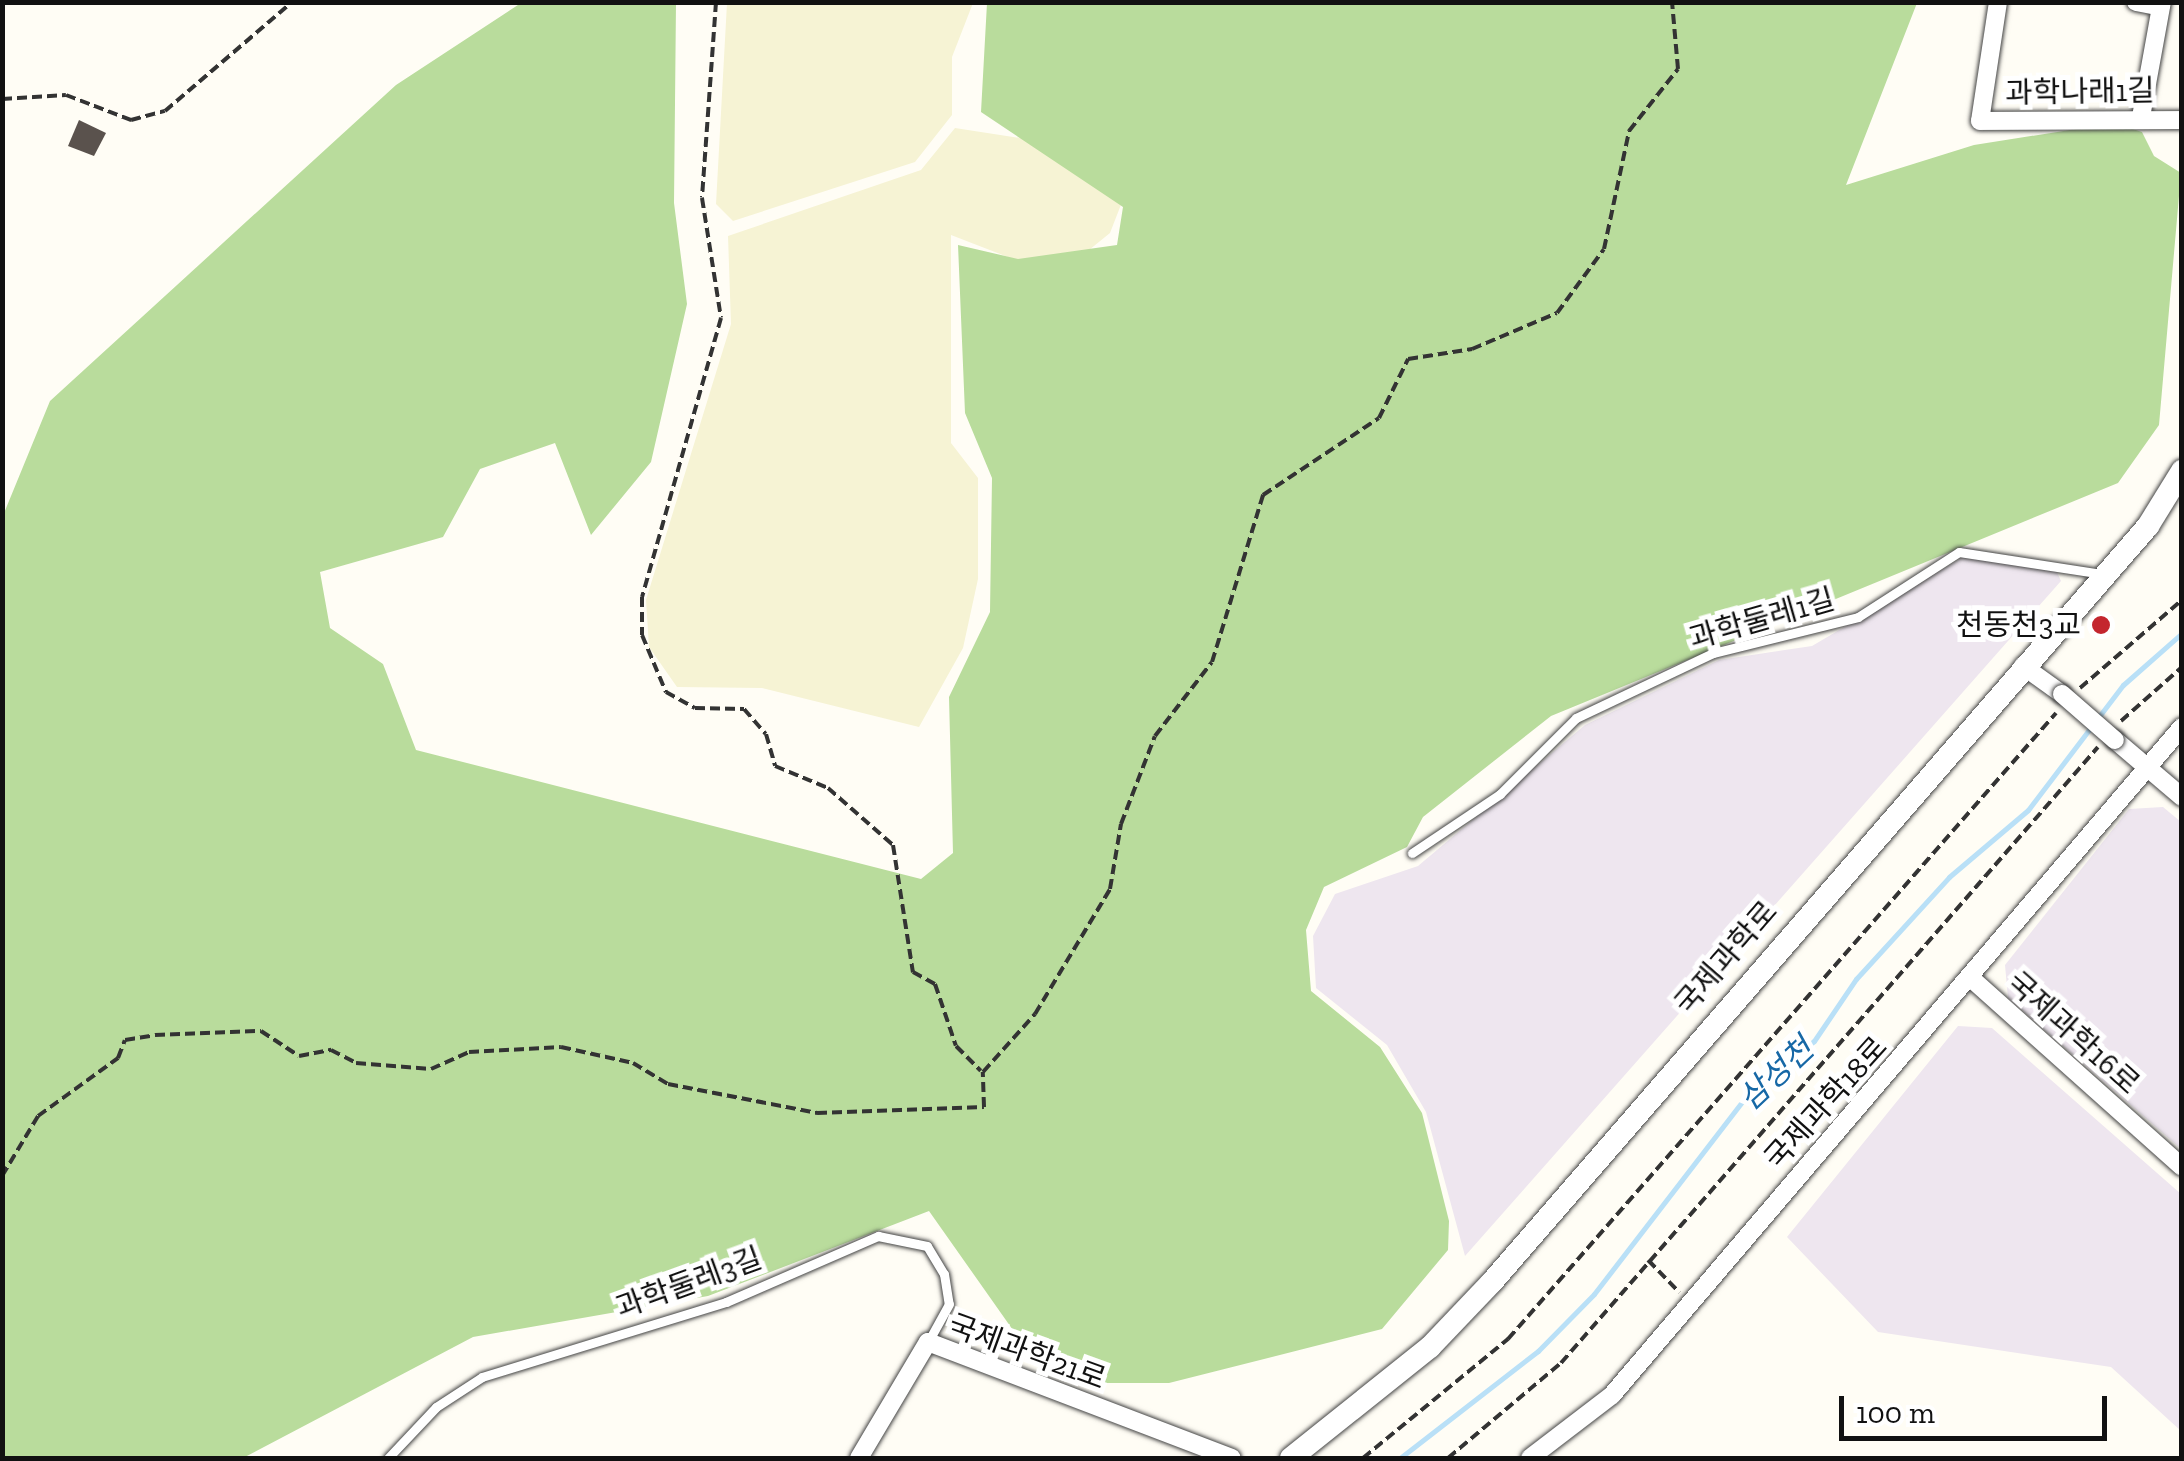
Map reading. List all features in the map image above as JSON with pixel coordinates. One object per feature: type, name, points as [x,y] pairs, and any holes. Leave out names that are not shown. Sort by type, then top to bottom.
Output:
[{"type":"street","name":"과학나래1길","points":[[1998,2],[1980,121],[2141,117],[2182,120]]},
{"type":"street","points":[[2136,2],[2162,4],[2141,117]]},
{"type":"street","name":"국제과학로","points":[[1291,1458],[1430,1347],[1492,1282],[2106,574],[2182,472]]},
{"type":"street","points":[[2024,666],[2113,734],[2146,768],[2182,796]]},
{"type":"street","name":"국제과학18로","points":[[1530,1458],[1612,1395],[1688,1301],[1972,980],[2182,726]]},
{"type":"street","name":"국제과학16로","points":[[1972,980],[2182,1166]]},
{"type":"street","name":"국제과학21로","points":[[859,1458],[928,1342],[1232,1458]]},
{"type":"lane","name":"과학둘레1길","points":[[1412,853],[1500,794],[1576,718],[1713,653],[1858,617],[1959,552],[2106,574]]},
{"type":"lane","name":"과학둘레3길","points":[[388,1458],[436,1407],[482,1377],[726,1302],[878,1236],[927,1246],[944,1274],[949,1304],[928,1342]]},
{"type":"path","points":[[2,100],[66,95],[131,120],[165,111],[292,2]]},
{"type":"path","points":[[716,2],[702,198],[721,318],[642,598],[642,635],[666,692],[696,708],[744,709],[766,734],[775,766],[828,788],[893,845],[914,972],[934,984],[956,1046],[983,1072]]},
{"type":"path","points":[[2,1176],[38,1116],[118,1058],[124,1040],[155,1035],[261,1031],[299,1056],[331,1050],[356,1064],[432,1069],[469,1052],[561,1047],[633,1064],[668,1084],[817,1113],[970,1114],[984,1107],[983,1072],[1035,1014],[1110,889],[1121,824],[1155,736],[1212,662],[1263,495],[1379,418],[1408,359],[1472,349],[1557,313],[1604,249],[1629,131],[1678,69],[1672,2]]},
{"type":"path","points":[[1363,1458],[1508,1339],[1946,833],[2105,660],[2182,600]]},
{"type":"path","points":[[1448,1458],[1561,1363],[2113,734],[2182,667]]},
{"type":"path","points":[[1648,1260],[1688,1301]]},
{"type":"shaded area","points":[[727,3],[973,3],[952,57],[952,115],[915,162],[733,221],[716,204]]},
{"type":"shaded area","points":[[955,128],[1053,143],[1134,171],[1110,233],[1057,276],[951,235],[951,443],[978,478],[978,579],[963,648],[919,727],[762,688],[677,687],[649,647],[646,600],[731,324],[728,236],[921,170]]},
{"type":"shaded area","points":[[1965,556],[2056,570],[2061,581],[1465,1256],[1426,1112],[1387,1045],[1316,988],[1313,936],[1335,894],[1418,866],[1585,725],[1719,660],[1812,646]]},
{"type":"shaded area","points":[[2163,807],[2181,822],[2181,1149],[2008,998],[2005,965],[2129,809]]},
{"type":"shaded area","points":[[1958,1026],[1992,1028],[2181,1194],[2181,1431],[2111,1367],[1878,1332],[1787,1237]]},
{"type":"green space","points":[[521,3],[676,3],[674,203],[687,304],[651,462],[591,535],[555,443],[480,469],[443,537],[320,572],[330,628],[383,664],[416,750],[921,879],[953,853],[949,697],[990,612],[992,478],[965,413],[958,245],[1018,259],[1117,245],[1123,207],[981,112],[987,3],[1917,3],[1846,185],[1974,145],[2114,123],[2142,132],[2154,156],[2181,173],[2159,425],[2118,483],[1551,716],[1423,817],[1407,847],[1324,887],[1306,930],[1311,991],[1380,1047],[1422,1113],[1449,1221],[1448,1250],[1382,1329],[1169,1383],[1073,1383],[1020,1340],[929,1211],[708,1296],[473,1337],[243,1458],[3,1457],[2,518],[50,401],[396,85]]},
{"type":"building","points":[[79,120],[106,133],[94,156],[68,146]]},
{"type":"waterway","name":"삼성천","points":[[1400,1458],[1538,1351],[1594,1294],[1745,1098],[1814,1041],[1856,979],[1949,877],[2028,810],[2123,685],[2182,633]]},
{"type":"place","name":"천동천3교","points":[[2101,625]]}]
